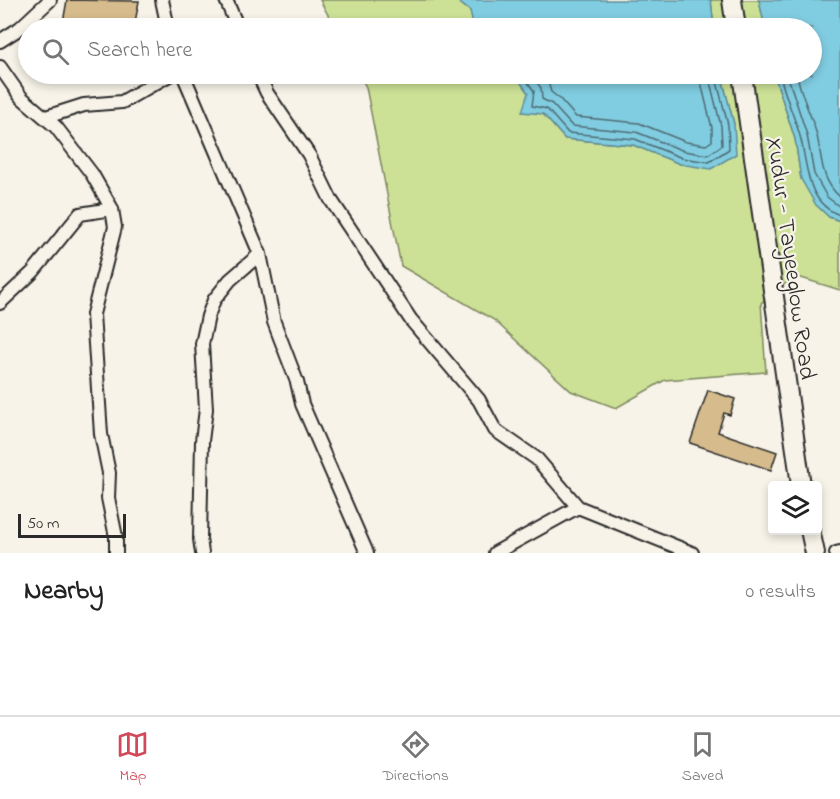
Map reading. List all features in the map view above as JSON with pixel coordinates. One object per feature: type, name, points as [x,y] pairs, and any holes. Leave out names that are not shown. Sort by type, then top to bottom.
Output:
[{"type":"main road","points":[[732,0],[735,18]]},
{"type":"main road","name":"Xudur - Tayeeglow Road","points":[[743,84],[800,481]]},
{"type":"main road","points":[[811,535],[815,553]]},
{"type":"street","points":[[31,18],[50,0]]},
{"type":"street","points":[[162,0],[166,18]]},
{"type":"street","points":[[226,0],[234,18]]},
{"type":"street","points":[[0,41],[18,29]]},
{"type":"street","points":[[0,67],[21,97],[46,117],[92,174],[112,209],[115,227],[93,314],[101,434],[110,472],[108,498],[116,537],[116,553]]},
{"type":"street","points":[[46,117],[84,105],[122,102],[154,84]]},
{"type":"street","points":[[187,84],[260,255],[274,322],[297,381],[302,404],[367,553]]},
{"type":"street","points":[[263,84],[309,155],[331,200],[411,320],[479,400],[495,430],[537,459],[578,507],[692,553]]},
{"type":"street","points":[[0,303],[33,272],[80,214],[112,209]]},
{"type":"street","points":[[202,553],[200,539],[201,462],[206,409],[202,344],[214,300],[230,280],[260,255]]},
{"type":"street","points":[[495,553],[578,507]]},
{"type":"green space","points":[[320,0],[456,0],[470,11],[472,18],[330,18]]},
{"type":"green space","points":[[711,0],[759,0],[763,18],[713,18]]},
{"type":"green space","points":[[364,84],[522,84],[543,114],[565,139],[633,145],[680,164],[734,124],[724,84],[777,84],[795,139],[801,179],[829,217],[840,221],[840,290],[795,276],[761,303],[766,372],[665,380],[616,408],[571,391],[494,320],[401,266]]},
{"type":"water","points":[[456,0],[711,0],[713,18],[472,18],[470,11]]},
{"type":"water","points":[[759,0],[840,0],[840,221],[829,217],[816,205],[801,179],[795,139],[777,84],[822,84],[822,18],[763,18]]},
{"type":"water","points":[[522,84],[724,84],[734,124],[736,154],[711,169],[680,164],[633,145],[565,139],[543,114],[522,112],[528,93]]},
{"type":"building","points":[[67,0],[139,1],[136,18],[64,18]]},
{"type":"building","points":[[708,390],[735,399],[730,415],[724,413],[718,432],[777,452],[771,470],[690,443]]}]
